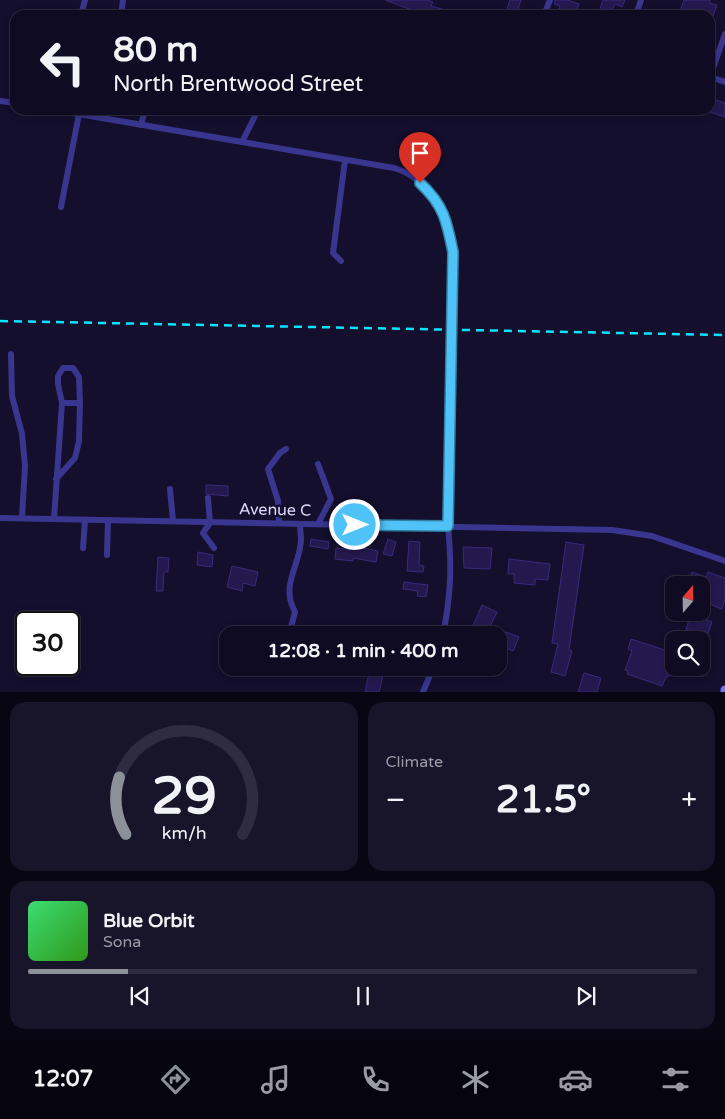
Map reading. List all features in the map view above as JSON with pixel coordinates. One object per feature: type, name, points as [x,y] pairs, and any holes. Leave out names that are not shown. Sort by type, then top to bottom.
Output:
[{"type":"street","points":[[715,63],[725,34]]},
{"type":"street","points":[[61,207],[79,115]]},
{"type":"street","points":[[85,115],[405,172],[435,197],[444,215],[453,252],[448,526],[452,566],[451,590],[445,626]]},
{"type":"street","points":[[141,125],[144,115]]},
{"type":"street","points":[[242,142],[256,115]]},
{"type":"street","points":[[341,261],[334,253],[345,160]]},
{"type":"street","points":[[11,354],[12,396],[22,434],[25,466],[22,518]]},
{"type":"street","points":[[54,519],[56,478],[62,403],[58,376],[63,368],[66,367],[73,368],[79,377],[79,441],[75,458],[56,478]]},
{"type":"street","points":[[62,403],[80,404]]},
{"type":"street","points":[[279,524],[278,501],[268,470],[280,453],[286,449]]},
{"type":"street","points":[[318,464],[331,499],[318,524]]},
{"type":"street","points":[[170,489],[173,521]]},
{"type":"street","points":[[208,498],[210,522],[203,533],[214,548]]},
{"type":"street","name":"Avenue C","points":[[0,518],[448,526],[627,532],[652,536],[725,561]]},
{"type":"street","points":[[82,548],[85,520]]},
{"type":"street","points":[[107,555],[108,520]]},
{"type":"street","points":[[291,626],[295,612],[289,600],[290,580],[301,541],[300,524]]},
{"type":"street","points":[[422,692],[429,676]]},
{"type":"building","points":[[385,0],[428,0],[433,2],[431,6],[445,10],[412,10]]},
{"type":"building","points":[[510,0],[521,0],[518,10],[507,10]]},
{"type":"building","points":[[555,0],[567,0],[579,4],[577,10],[559,10],[560,6],[554,4]]},
{"type":"building","points":[[603,0],[625,0],[622,7],[615,4],[612,10],[600,10]]},
{"type":"building","points":[[684,0],[710,0],[709,3],[717,5],[715,10],[680,10]]},
{"type":"building","points":[[715,100],[725,103],[725,117],[715,114]]},
{"type":"building","points":[[206,485],[228,486],[228,496],[206,494]]},
{"type":"building","points":[[311,539],[329,542],[328,549],[310,546]]},
{"type":"building","points":[[388,539],[396,542],[392,556],[383,554]]},
{"type":"building","points":[[409,541],[420,542],[419,565],[424,566],[423,572],[407,571]]},
{"type":"building","points":[[566,542],[584,545],[569,650],[572,651],[565,676],[551,672],[558,644],[552,643]]},
{"type":"building","points":[[359,547],[378,551],[376,562],[353,558],[353,561],[335,559],[336,548],[358,550]]},
{"type":"building","points":[[463,547],[492,548],[490,569],[464,568]]},
{"type":"building","points":[[198,552],[213,555],[212,567],[197,565]]},
{"type":"building","points":[[158,557],[169,558],[168,572],[164,572],[163,591],[156,591]]},
{"type":"building","points":[[509,559],[550,564],[548,580],[535,579],[535,585],[514,583],[514,574],[508,574]]},
{"type":"building","points":[[232,566],[258,572],[255,586],[243,583],[242,591],[227,587]]},
{"type":"building","points":[[692,572],[703,576],[691,576]]},
{"type":"building","points":[[708,572],[725,578],[725,599],[722,609],[710,604],[710,576],[706,576]]},
{"type":"building","points":[[404,582],[428,585],[426,597],[417,596],[418,591],[403,589]]},
{"type":"building","points":[[482,605],[497,612],[490,626],[473,626]]},
{"type":"building","points":[[689,621],[712,622],[709,631],[686,629]]},
{"type":"building","points":[[507,632],[519,637],[513,651],[507,648]]},
{"type":"building","points":[[631,639],[665,650],[665,676],[668,676],[662,686],[627,674],[628,671],[625,670],[632,651],[628,649]]},
{"type":"building","points":[[584,673],[601,678],[597,692],[578,692]]},
{"type":"building","points":[[368,676],[383,676],[379,692],[365,692]]},
{"type":"railway","points":[[0,321],[725,335]]},
{"type":"route","points":[[355,525],[448,526],[453,252],[444,215],[435,197],[420,183]]}]
